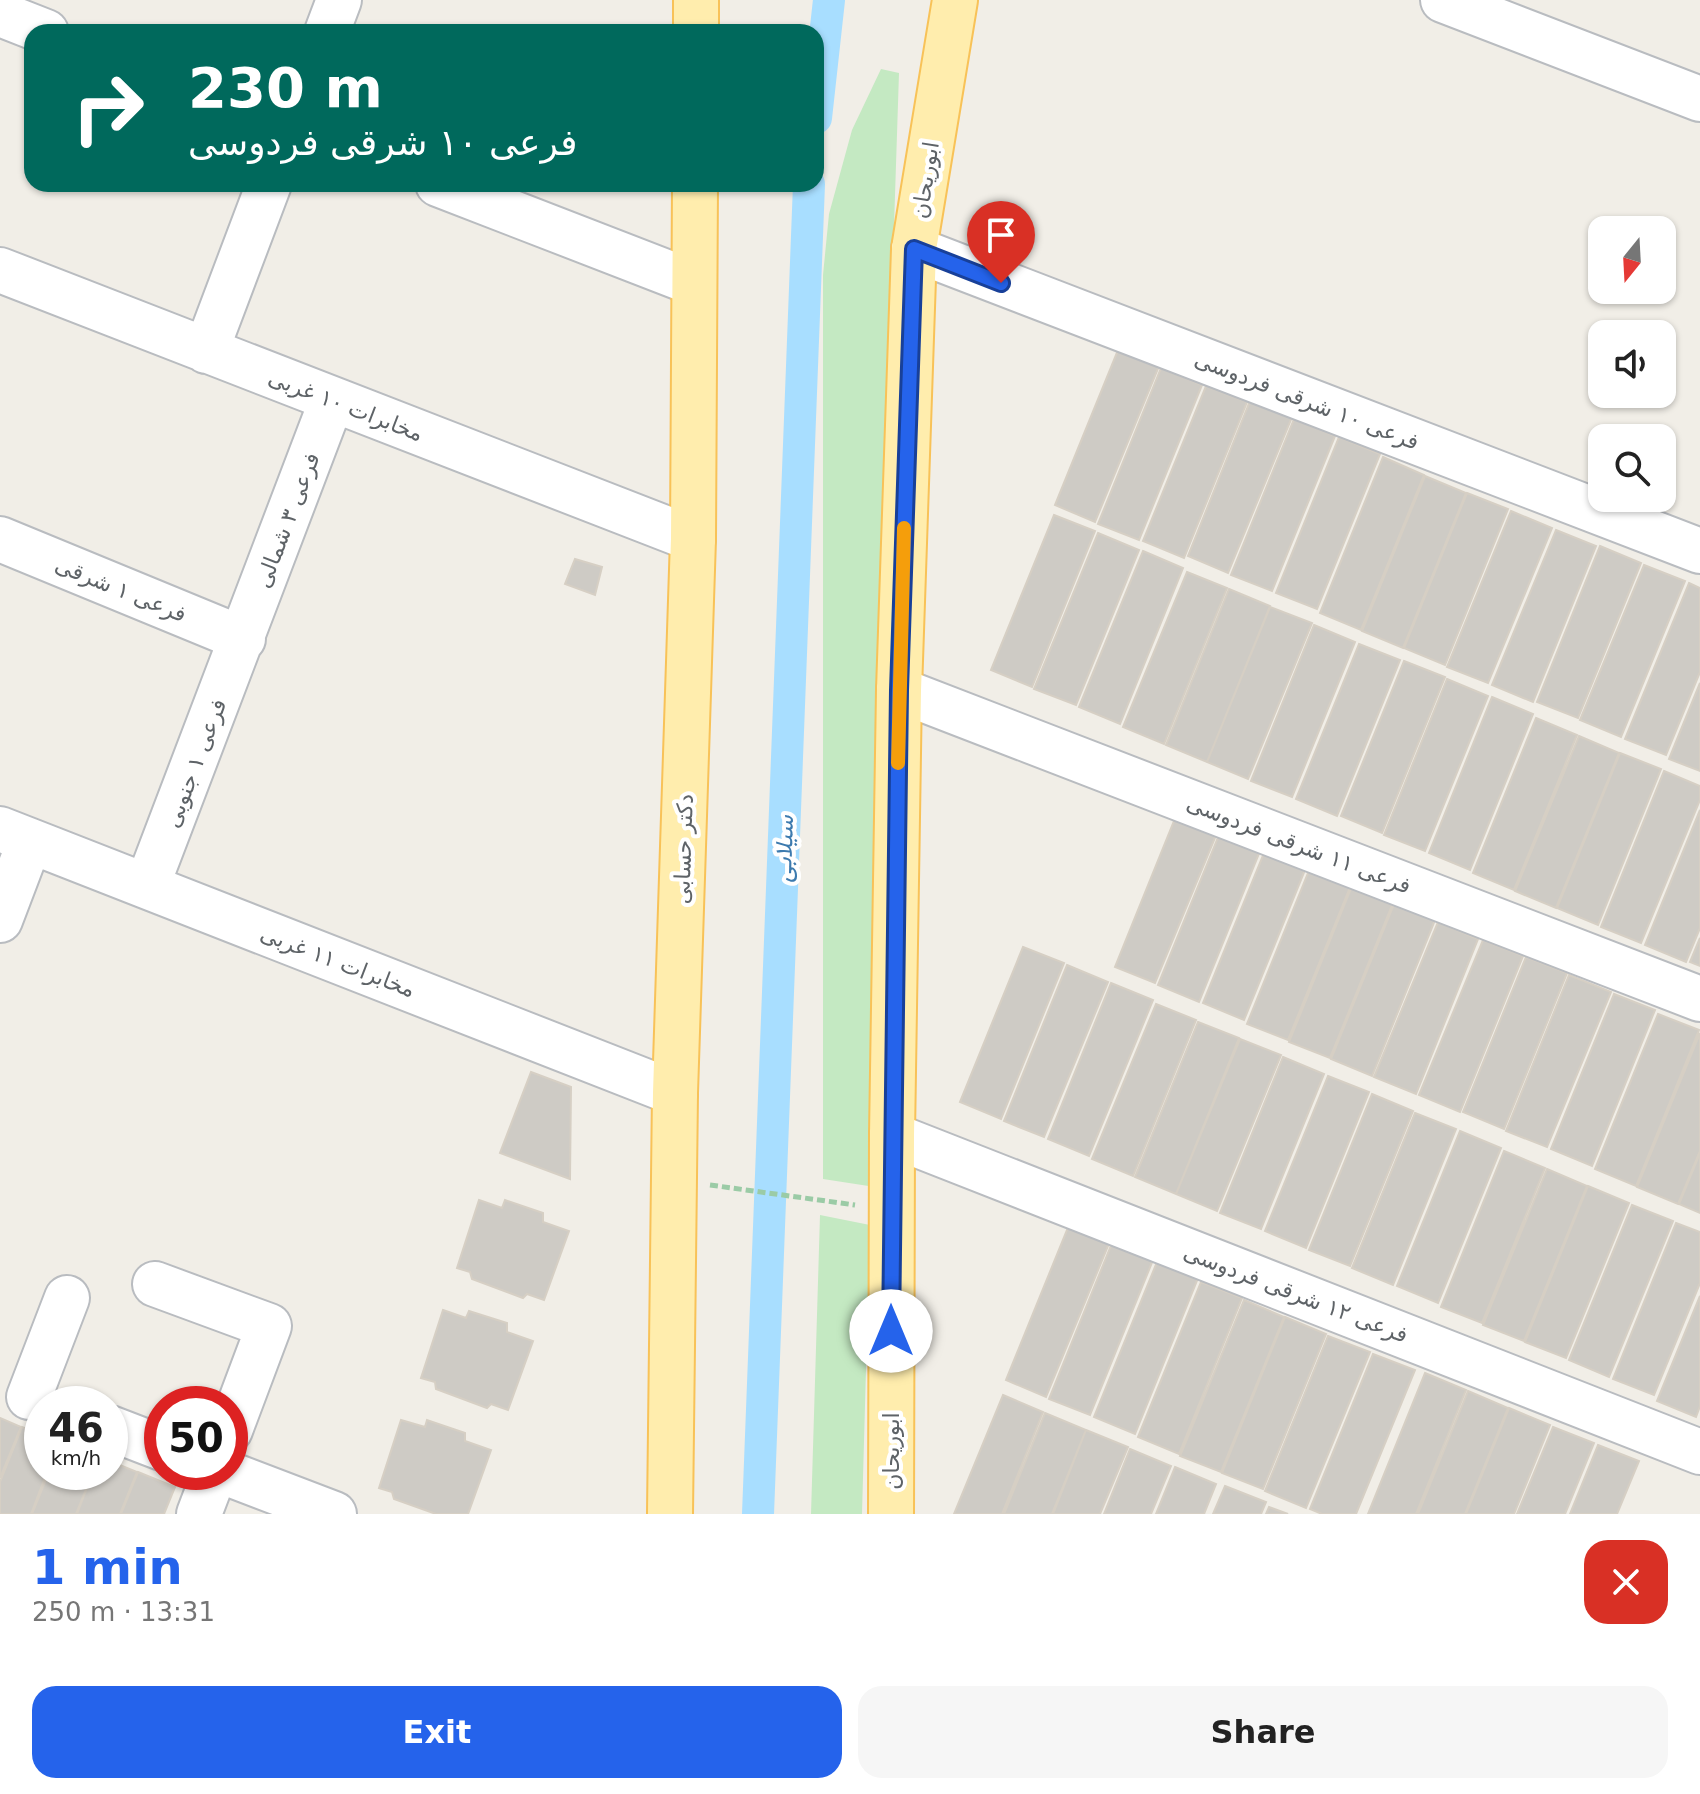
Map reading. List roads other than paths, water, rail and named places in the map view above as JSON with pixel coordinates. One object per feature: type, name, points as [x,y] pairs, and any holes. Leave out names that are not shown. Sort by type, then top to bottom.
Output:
[{"type":"main road","points":[[696,0],[696,24]]},
{"type":"main road","name":"ابوریحان","points":[[891,1514],[892,1135],[899,690],[914,249],[955,0]]},
{"type":"main road","name":"دکتر حسابی","points":[[670,1514],[675,1093],[693,539],[695,192]]},
{"type":"street","points":[[330,24],[339,0]]},
{"type":"street","points":[[1443,0],[1700,99]]},
{"type":"street","points":[[0,14],[26,24]]},
{"type":"street","points":[[206,351],[266,192]]},
{"type":"street","points":[[459,192],[694,283]]},
{"type":"street","name":"فرعی ۱۰ شرقی فردوسی","points":[[914,249],[1700,551]]},
{"type":"street","name":"مخابرات ۱۰ غربی","points":[[0,270],[693,539]]},
{"type":"street","name":"فرعی ۳ شمالی","points":[[243,639],[332,400]]},
{"type":"street","name":"فرعی ۱ شرقی","points":[[0,539],[243,639]]},
{"type":"street","name":"فرعی ۱ جنوبی","points":[[147,886],[243,639]]},
{"type":"street","name":"فرعی ۱۱ شرقی فردوسی","points":[[899,690],[1700,999]]},
{"type":"street","points":[[0,920],[15,835]]},
{"type":"street","name":"مخابرات ۱۱ غربی","points":[[15,835],[675,1093]]},
{"type":"street","name":"فرعی ۱۲ شرقی فردوسی","points":[[892,1135],[1700,1452]]},
{"type":"street","points":[[155,1284],[269,1326],[246,1386]]},
{"type":"street","points":[[29,1386],[67,1298]]},
{"type":"street","points":[[248,1481],[334,1514]]},
{"type":"street","points":[[199,1514],[208,1490]]},
{"type":"waterway","name":"سیلابی","points":[[824,45],[829,0]]},
{"type":"waterway","name":"سیلابی","points":[[758,1514],[809,192]]}]
